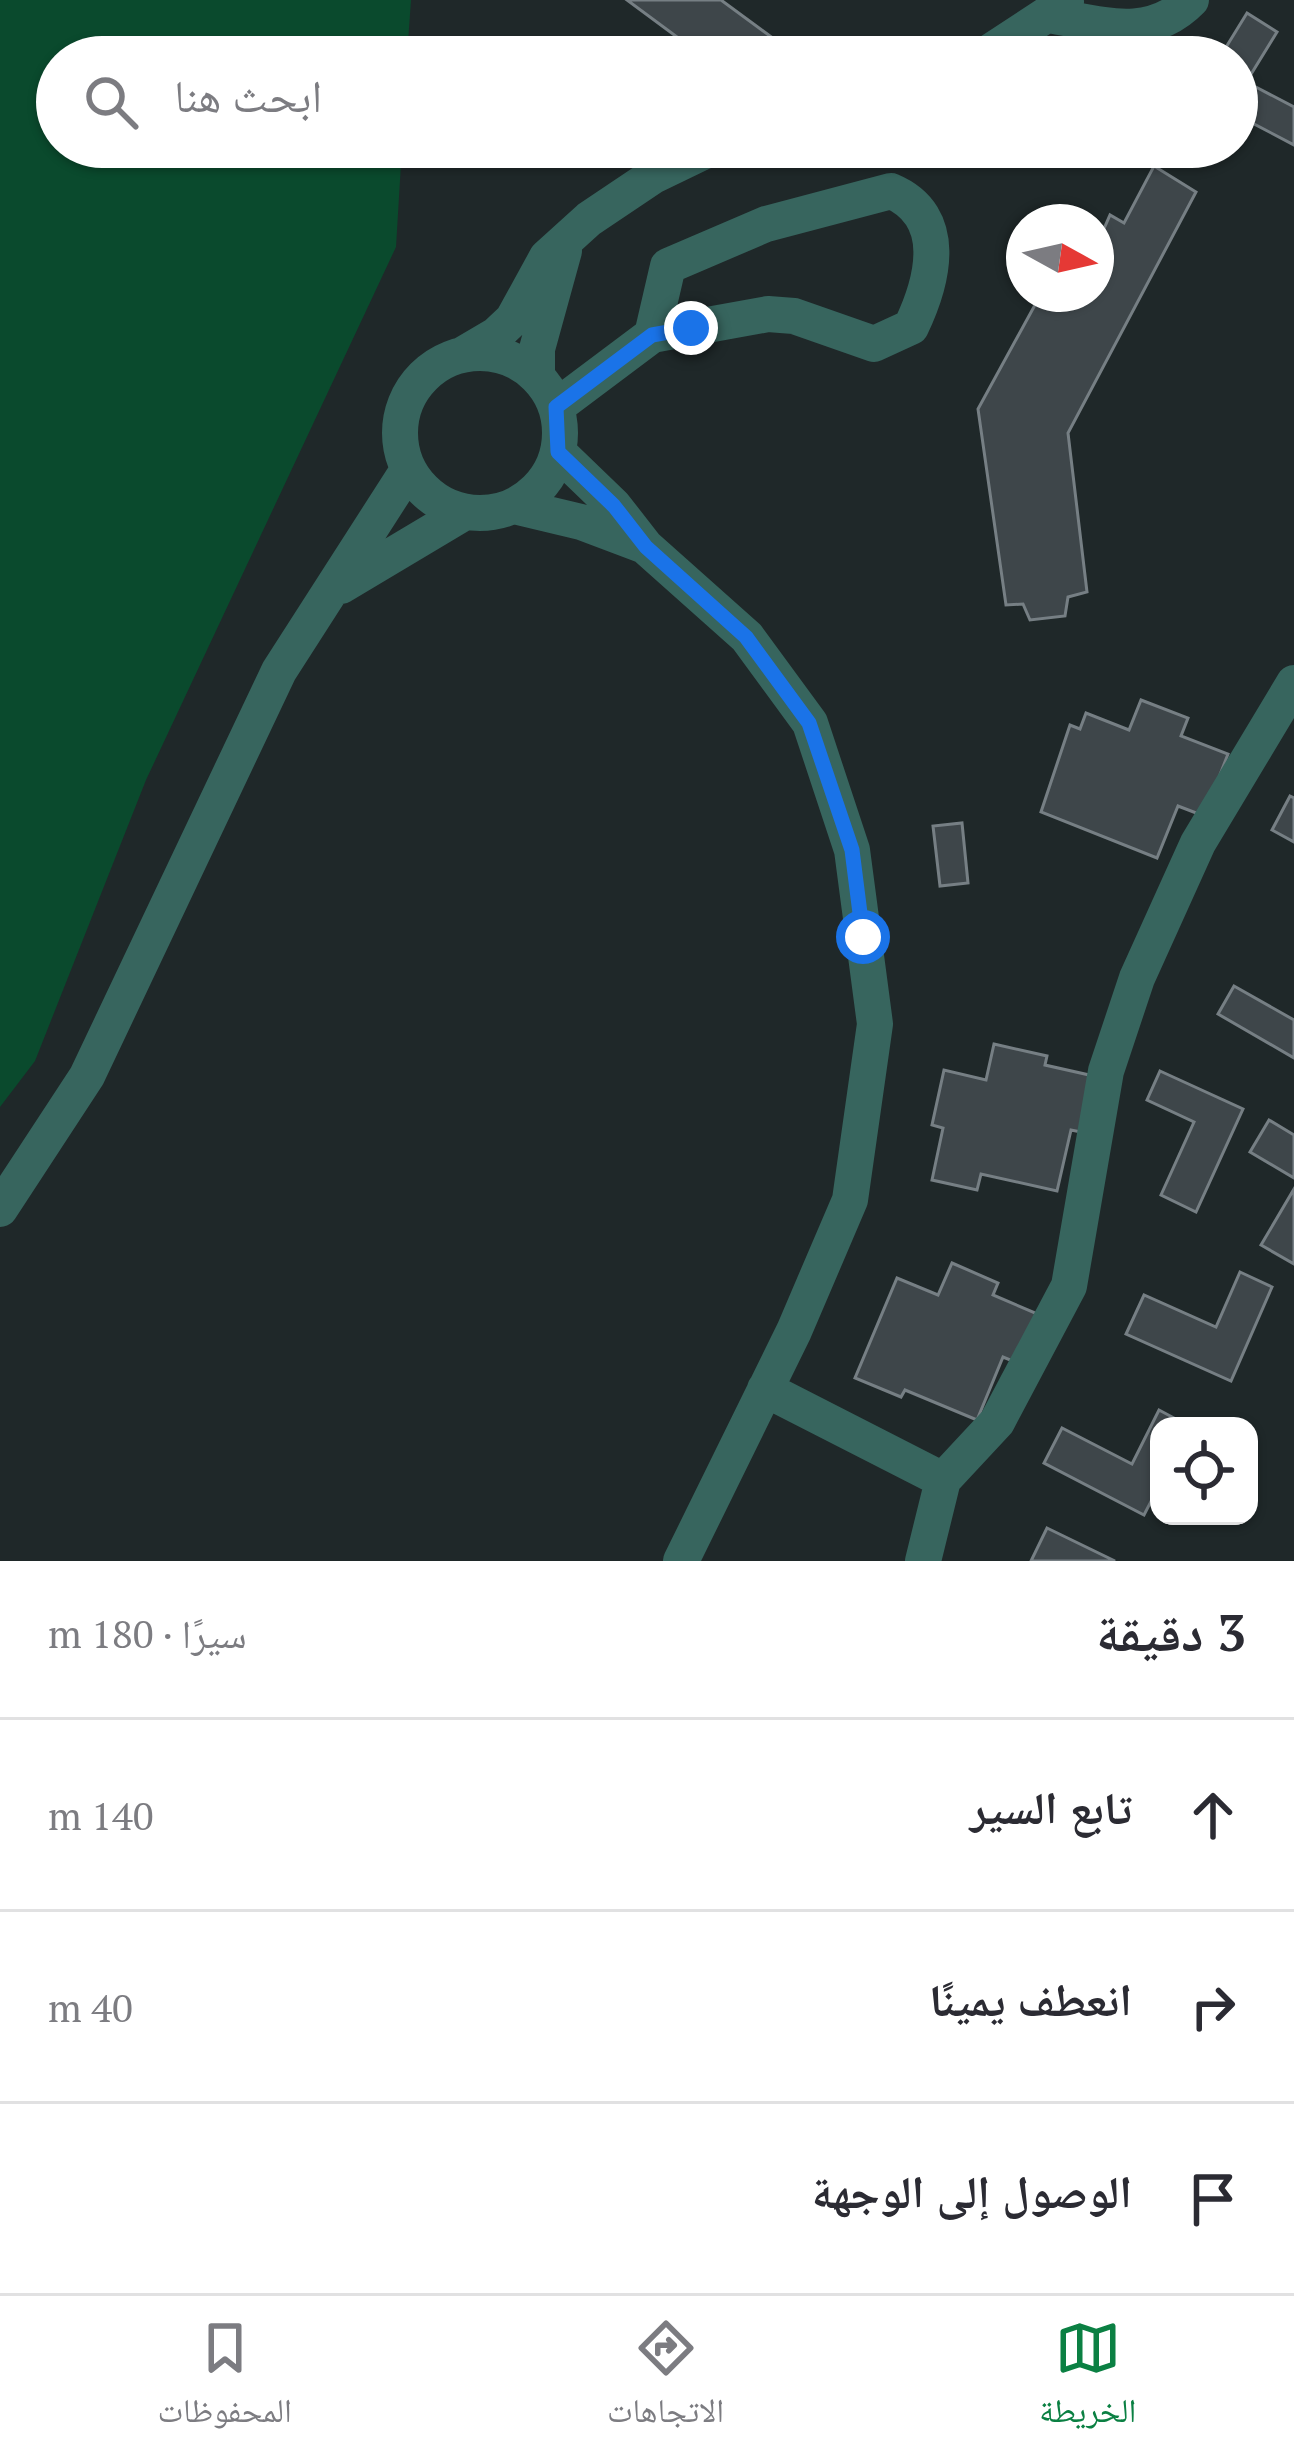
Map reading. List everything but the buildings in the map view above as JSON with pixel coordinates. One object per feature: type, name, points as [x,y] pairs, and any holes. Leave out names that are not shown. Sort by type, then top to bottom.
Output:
[{"type":"street","points":[[1008,36],[1041,10],[1133,30],[1172,18],[1191,0]]},
{"type":"street","points":[[558,452],[543,482],[514,506],[490,513],[465,512],[431,497],[408,470],[400,434],[408,399],[430,371],[496,335],[513,319],[547,256],[615,198],[673,168]]},
{"type":"street","points":[[547,392],[652,335],[768,314],[794,316],[874,344],[891,337],[911,327],[928,291],[933,254],[920,210],[891,191],[766,224],[668,266],[652,335]]},
{"type":"street","points":[[566,242],[537,349],[558,452],[614,506],[646,547],[746,637],[809,723],[852,850],[875,1024],[850,1199],[681,1561]]},
{"type":"street","points":[[462,355],[508,358],[547,392]]},
{"type":"street","points":[[0,1209],[87,1076],[279,671],[408,470]]},
{"type":"street","points":[[514,506],[581,522],[646,547]]},
{"type":"street","points":[[327,595],[465,512]]},
{"type":"street","points":[[923,1561],[943,1480],[997,1422],[1069,1286],[1106,1071],[1137,978],[1198,843],[1294,683]]},
{"type":"street","points":[[765,1389],[943,1480]]},
{"type":"green space","points":[[0,0],[411,0],[408,36],[36,36],[36,168],[401,168],[396,247],[146,780],[35,1061],[0,1107]]},
{"type":"route","points":[[691,328],[652,335],[556,407],[558,452],[614,506],[646,547],[746,637],[809,723],[852,850],[863,937]]}]
